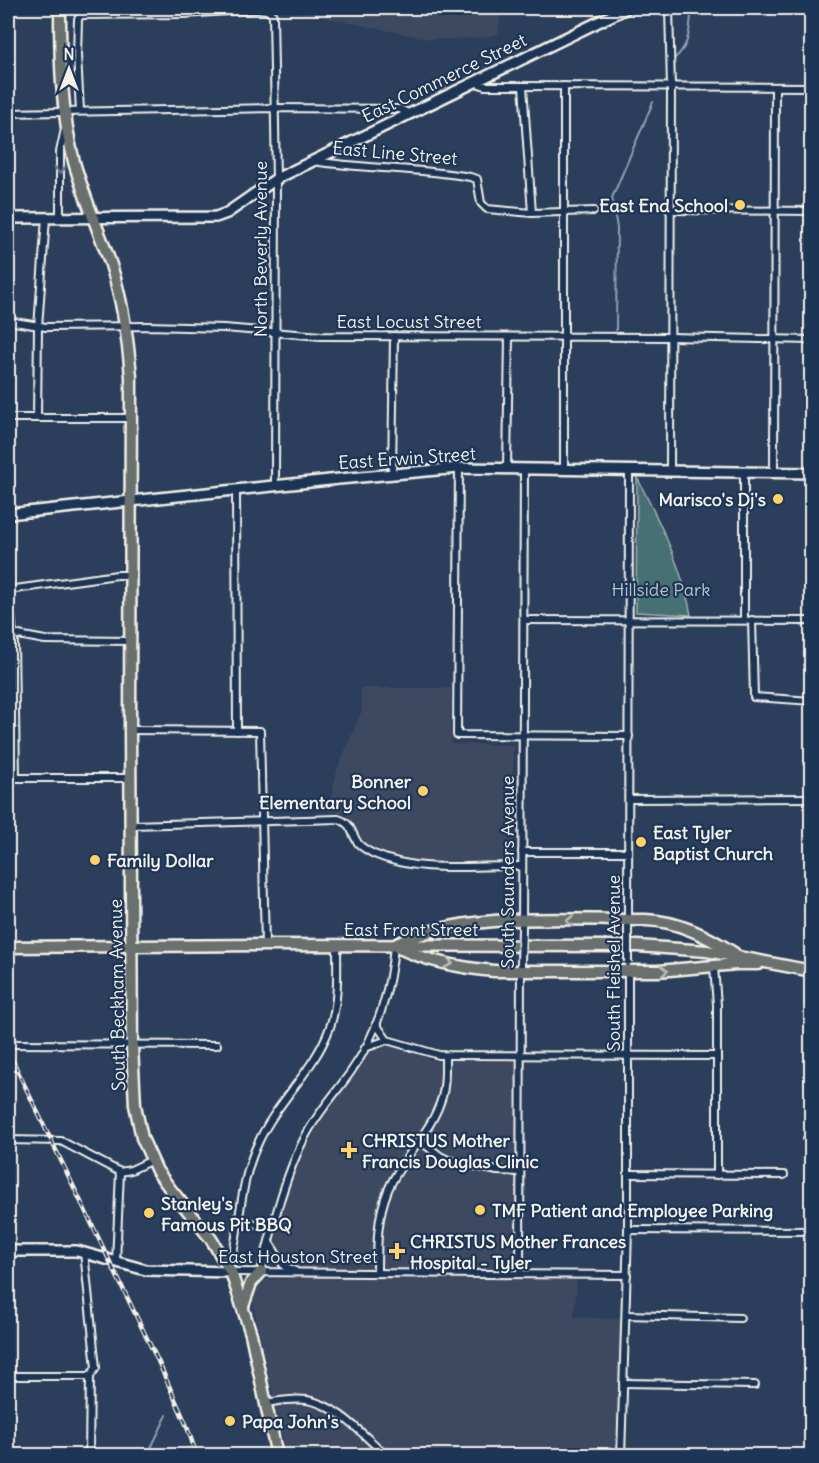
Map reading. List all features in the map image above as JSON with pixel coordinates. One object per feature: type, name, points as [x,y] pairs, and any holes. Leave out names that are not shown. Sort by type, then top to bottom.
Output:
[{"type":"main road","name":"South Beckham Avenue","points":[[60,8],[61,72],[66,117],[78,173],[111,266],[126,326],[131,377],[132,1046],[137,1117],[142,1138],[163,1180],[204,1230],[231,1272],[243,1306],[277,1455]]},
{"type":"main road","points":[[394,945],[419,934],[470,924],[628,925],[655,921],[674,924],[711,939],[739,955]]},
{"type":"main road","points":[[394,945],[420,957],[474,969],[628,967],[674,970],[747,964],[786,966]]},
{"type":"main road","name":"East Front Street","points":[[8,947],[637,946],[685,948],[739,955],[812,971]]},
{"type":"main road","points":[[243,1306],[251,1283],[261,1272]]},
{"type":"street","name":"East Commerce Street","points":[[276,179],[473,81],[627,8]]},
{"type":"street","points":[[669,8],[670,470]]},
{"type":"street","name":"North Beverly Avenue","points":[[80,111],[77,55],[80,16],[86,14],[184,14],[257,9],[271,12],[276,179],[275,486]]},
{"type":"street","points":[[473,81],[485,86],[812,87]]},
{"type":"street","points":[[523,86],[532,213]]},
{"type":"street","points":[[564,86],[564,469]]},
{"type":"street","points":[[774,472],[775,87]]},
{"type":"street","points":[[8,113],[66,117],[80,111],[274,108],[400,109],[410,114]]},
{"type":"street","points":[[60,218],[60,152],[66,117]]},
{"type":"street","name":"East Line Street","points":[[313,161],[348,167],[411,170],[470,177],[477,179],[481,203],[487,209],[532,213],[594,211]]},
{"type":"street","points":[[8,218],[216,217],[227,213],[276,179]]},
{"type":"street","points":[[669,210],[812,211]]},
{"type":"street","points":[[37,418],[38,327],[46,218]]},
{"type":"street","name":"East Locust Street","points":[[8,321],[38,327],[224,328],[321,336],[670,337],[812,340]]},
{"type":"street","points":[[393,474],[394,336]]},
{"type":"street","points":[[507,468],[509,337]]},
{"type":"street","points":[[8,418],[132,418]]},
{"type":"street","points":[[459,468],[457,735],[629,736]]},
{"type":"street","name":"East Erwin Street","points":[[8,514],[459,468],[812,473]]},
{"type":"street","name":"South Saunders Avenue","points":[[520,1274],[524,469]]},
{"type":"street","name":"South Fleishel Avenue","points":[[621,1455],[628,1230],[629,470]]},
{"type":"street","points":[[744,472],[744,620]]},
{"type":"street","points":[[236,490],[237,731]]},
{"type":"street","points":[[16,778],[8,588],[131,575]]},
{"type":"street","points":[[524,620],[812,621]]},
{"type":"street","points":[[752,620],[754,697],[812,700]]},
{"type":"street","points":[[10,633],[45,640],[130,641]]},
{"type":"street","points":[[130,730],[260,731],[265,945]]},
{"type":"street","points":[[8,778],[131,778]]},
{"type":"street","points":[[628,799],[812,798]]},
{"type":"street","points":[[131,825],[343,821],[349,825],[358,843],[364,848],[408,865],[522,866]]},
{"type":"street","points":[[522,852],[628,852]]},
{"type":"street","points":[[224,1259],[233,1253],[240,1221],[238,1214],[245,1178],[257,1144],[270,1121],[322,1047],[331,1025],[336,996],[337,945]]},
{"type":"street","points":[[261,1272],[287,1176],[305,1136],[354,1067],[376,1024],[393,959],[394,945]]},
{"type":"street","points":[[714,966],[717,1005],[717,1175]]},
{"type":"street","points":[[376,1024],[387,1040],[430,1054],[445,1056],[717,1056]]},
{"type":"street","points":[[365,1048],[387,1040]]},
{"type":"street","points":[[8,1044],[217,1046]]},
{"type":"street","points":[[377,1273],[378,1228],[385,1199],[396,1173],[436,1113],[445,1083],[445,1056]]},
{"type":"street","points":[[8,1140],[61,1141],[120,1172],[152,1160]]},
{"type":"street","points":[[419,1140],[448,1160],[497,1171],[520,1172]]},
{"type":"street","points":[[116,1262],[120,1172]]},
{"type":"street","points":[[628,1174],[784,1175]]},
{"type":"street","points":[[240,1221],[272,1227]]},
{"type":"street","points":[[628,1230],[812,1231]]},
{"type":"street","points":[[269,1242],[284,1266],[298,1272]]},
{"type":"street","name":"East Houston Street","points":[[8,1251],[84,1252],[157,1271],[627,1275]]},
{"type":"street","points":[[84,1252],[96,1368],[90,1377],[89,1455]]},
{"type":"street","points":[[626,1315],[740,1318]]},
{"type":"street","points":[[8,1376],[90,1377]]},
{"type":"street","points":[[624,1383],[754,1384]]},
{"type":"street","points":[[265,1403],[307,1400],[321,1404],[387,1455]]},
{"type":"shaded area","points":[[277,8],[538,8],[501,15],[498,34],[482,38],[429,39]]},
{"type":"shaded area","name":"Bonner Elementary School","points":[[360,688],[451,688],[451,744],[513,745],[514,861],[422,863],[404,860],[367,845],[345,813],[328,812],[337,770],[362,710]]},
{"type":"shaded area","name":"CHRISTUS Mother Frances Hospital - Tyler","points":[[387,1046],[401,1047],[433,1061],[516,1062],[516,1279],[577,1280],[574,1317],[621,1319],[616,1455],[286,1455],[253,1304],[255,1293],[259,1283],[265,1280],[308,1278],[308,1269],[292,1265],[286,1260],[276,1241],[276,1228],[291,1178],[317,1127],[365,1057],[375,1049]]},
{"type":"green space","name":"Hillside Park","points":[[637,477],[676,561],[691,615],[636,612]]},
{"type":"waterway","points":[[675,58],[687,41],[692,8]]},
{"type":"waterway","points":[[616,330],[617,228],[612,198],[653,102]]},
{"type":"waterway","points":[[147,1456],[167,1415]]},
{"type":"railway","points":[[8,1051],[158,1361],[186,1424],[197,1456]]},
{"type":"place","name":"East End School","points":[[740,205]]},
{"type":"place","name":"Marisco's Dj's","points":[[778,499]]},
{"type":"place","name":"Bonner Elementary School","points":[[423,791]]},
{"type":"place","name":"East Tyler Baptist Church","points":[[641,842]]},
{"type":"place","name":"Family Dollar","points":[[95,860]]},
{"type":"place","name":"CHRISTUS Mother Francis Douglas Clinic","points":[[349,1150]]},
{"type":"place","name":"TMF Patient and Employee Parking","points":[[480,1210]]},
{"type":"place","name":"Stanley's Famous Pit BBQ","points":[[149,1213]]},
{"type":"place","name":"CHRISTUS Mother Frances Hospital - Tyler","points":[[397,1251]]},
{"type":"place","name":"Papa John's","points":[[230,1421]]}]
